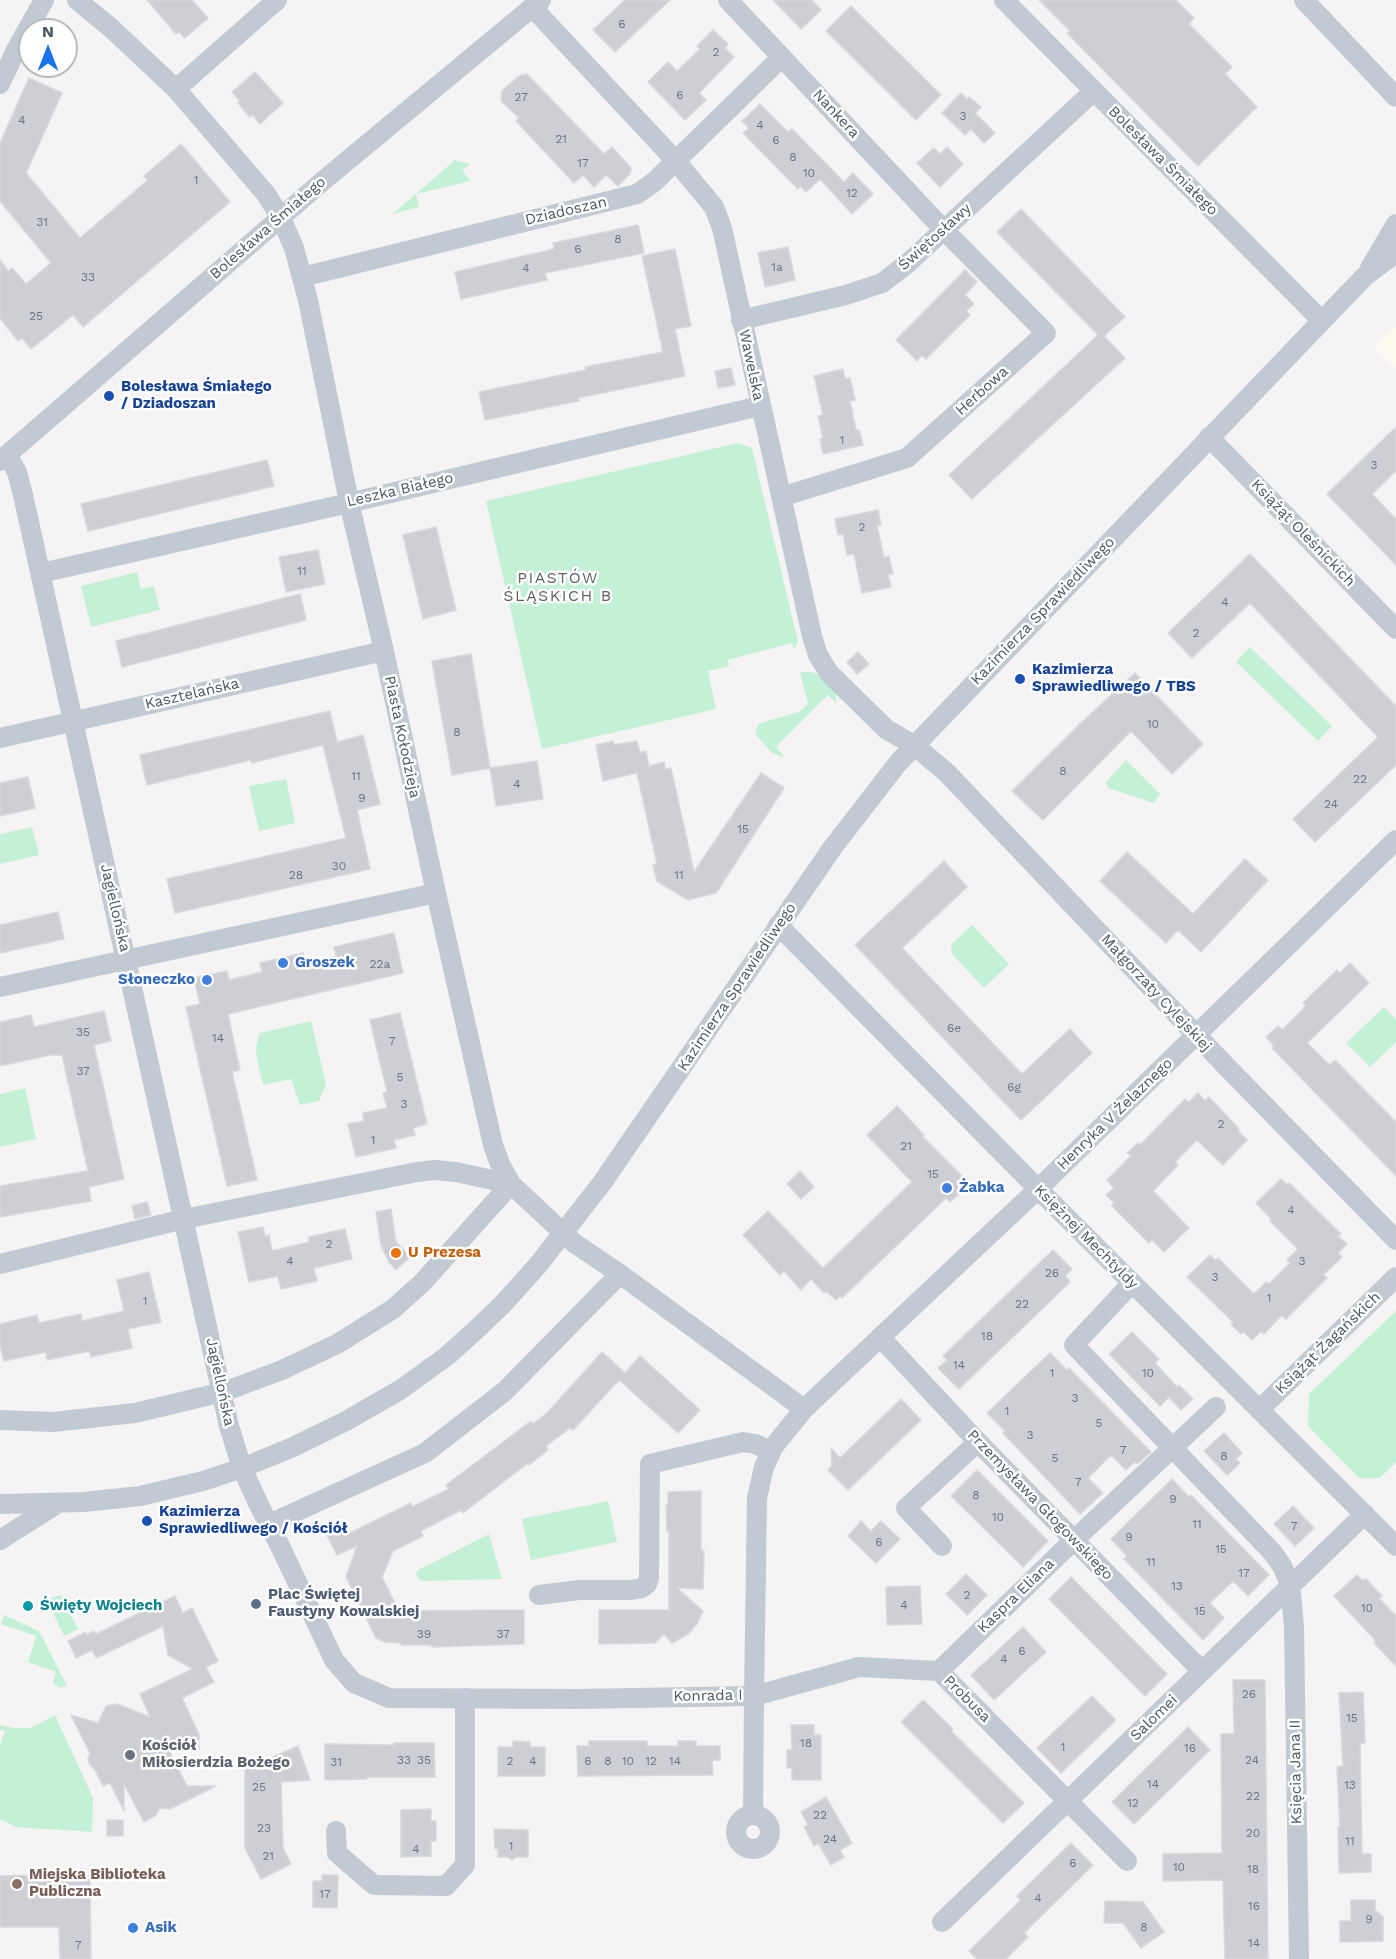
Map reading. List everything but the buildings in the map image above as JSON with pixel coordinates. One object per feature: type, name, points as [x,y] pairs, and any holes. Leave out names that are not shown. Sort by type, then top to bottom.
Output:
[{"type":"street","points":[[0,84],[44,0]]},
{"type":"street","name":"Piasta Kołodzieja","points":[[77,0],[111,28],[176,89],[266,194],[294,248],[493,1145],[511,1184],[564,1234]]},
{"type":"street","points":[[176,89],[277,0]]},
{"type":"street","name":"Nankera","points":[[728,0],[944,229]]},
{"type":"street","name":"Bolesława Śmiałego","points":[[1004,0],[1322,321]]},
{"type":"street","points":[[1304,0],[1396,97]]},
{"type":"street","name":"Bolesława Śmiałego","points":[[4,458],[280,218],[536,4]]},
{"type":"street","name":"Wawelska","points":[[536,4],[714,207],[722,228],[760,406],[818,655],[829,673],[874,719],[898,738],[915,746]]},
{"type":"street","name":"Dziadoszan","points":[[302,277],[637,194],[654,182],[782,57]]},
{"type":"street","name":"Świętosławy","points":[[741,320],[855,293],[882,283],[908,263],[1094,91]]},
{"type":"street","name":"Kazimierza Sprawiedliwego","points":[[1365,276],[1396,224]]},
{"type":"street","name":"Herbowa","points":[[781,497],[908,458],[1046,333],[944,229]]},
{"type":"street","name":"Kazimierza Sprawiedliwego","points":[[0,1504],[57,1503],[140,1496],[203,1481],[293,1447],[346,1421],[400,1390],[447,1356],[503,1305],[564,1234],[613,1168],[833,847],[898,764],[1365,276],[1396,253]]},
{"type":"street","name":"Leszka Białego","points":[[40,573],[760,406]]},
{"type":"street","name":"Książąt Oleśnickich","points":[[1209,437],[1396,629]]},
{"type":"street","name":"Jagiellońska","points":[[4,458],[12,461],[20,484],[229,1426],[242,1468]]},
{"type":"street","name":"Kasztelańska","points":[[0,738],[384,651]]},
{"type":"street","name":"Małgorzaty Cylejskiej","points":[[915,746],[947,773],[1196,1035],[1396,1240]]},
{"type":"street","name":"Henryka V Żelaznego","points":[[804,1409],[1038,1189],[1396,840]]},
{"type":"street","points":[[0,987],[436,893]]},
{"type":"street","name":"Księżnej Mechtyldy","points":[[778,926],[1396,1546]]},
{"type":"street","points":[[0,1264],[184,1219],[426,1171],[456,1172],[511,1184],[422,1283],[393,1309],[337,1344],[282,1370],[223,1392],[135,1413],[53,1422],[0,1420]]},
{"type":"street","points":[[564,1234],[804,1409]]},
{"type":"street","points":[[269,1524],[425,1454],[505,1391],[620,1274]]},
{"type":"street","name":"Książąt Żagańskich","points":[[1260,1409],[1396,1277]]},
{"type":"street","points":[[1132,1283],[1074,1345],[1273,1553],[1290,1584]]},
{"type":"street","name":"Przemysława Głogowskiego","points":[[880,1337],[978,1442],[1202,1671]]},
{"type":"street","name":"Kaspra Eliana","points":[[939,1671],[1216,1407]]},
{"type":"street","name":"Konrada I","points":[[242,1468],[334,1660],[354,1683],[389,1698],[575,1699],[754,1696],[757,1498],[764,1467],[771,1451],[804,1409]]},
{"type":"street","points":[[539,1595],[579,1590],[632,1590],[642,1588],[647,1584],[649,1578],[650,1464],[743,1442],[771,1451]]},
{"type":"street","points":[[942,1546],[906,1508],[978,1442]]},
{"type":"street","points":[[0,1540],[57,1503]]},
{"type":"street","name":"Salomei","points":[[942,1922],[1365,1514]]},
{"type":"street","name":"Księcia Jana II","points":[[1290,1584],[1294,1638],[1299,1959]]},
{"type":"street","name":"Probusa","points":[[754,1696],[858,1667],[939,1671],[1127,1861]]},
{"type":"street","points":[[753,1815],[754,1696]]},
{"type":"street","points":[[336,1831],[338,1853],[374,1885],[446,1886],[465,1865],[465,1698]]},
{"type":"shaded area","points":[[1396,326],[1396,369],[1374,347]]},
{"type":"green space","points":[[455,160],[470,164],[462,170],[470,181],[416,194],[419,207],[393,214]]},
{"type":"green space","points":[[738,443],[752,448],[798,642],[794,649],[792,643],[728,660],[729,666],[708,671],[716,709],[542,749],[486,501]]},
{"type":"green space","points":[[137,572],[141,589],[154,586],[160,610],[91,627],[81,586]]},
{"type":"green space","points":[[1250,647],[1332,726],[1318,741],[1236,662]]},
{"type":"green space","points":[[800,672],[812,672],[822,677],[836,692],[836,703],[828,695],[776,747],[784,756],[780,756],[771,752],[756,735],[756,730],[758,725],[764,722],[799,712],[808,704]]},
{"type":"green space","points":[[1126,760],[1160,794],[1154,803],[1108,788],[1106,782]]},
{"type":"green space","points":[[286,779],[295,823],[259,831],[249,786]]},
{"type":"green space","points":[[32,827],[39,855],[0,864],[0,834]]},
{"type":"green space","points":[[972,925],[1009,964],[984,988],[952,954],[951,945]]},
{"type":"green space","points":[[1384,1007],[1396,1020],[1396,1042],[1370,1067],[1346,1043]]},
{"type":"green space","points":[[311,1021],[326,1084],[319,1101],[300,1105],[291,1079],[263,1085],[256,1046],[260,1033]]},
{"type":"green space","points":[[25,1088],[36,1139],[0,1147],[0,1094]]},
{"type":"green space","points":[[1396,1311],[1396,1462],[1380,1478],[1359,1478],[1308,1426],[1309,1394]]},
{"type":"green space","points":[[608,1501],[617,1542],[531,1560],[522,1519]]},
{"type":"green space","points":[[489,1534],[502,1579],[421,1581],[418,1578],[416,1573],[418,1570]]},
{"type":"green space","points":[[61,1595],[78,1629],[64,1636],[47,1600]]},
{"type":"green space","points":[[4,1615],[39,1631],[67,1686],[60,1688],[53,1683],[56,1672],[28,1662],[36,1636],[1,1624]]},
{"type":"green space","points":[[55,1715],[93,1798],[92,1832],[16,1827],[0,1819],[0,1745],[5,1731],[0,1729],[0,1725],[31,1728]]},
{"type":"place","name":"Bolesława Śmiałego / Dziadoszan","points":[[109,396]]},
{"type":"place","name":"Kazimierza Sprawiedliwego / TBS","points":[[1020,679]]},
{"type":"place","name":"Groszek","points":[[283,963]]},
{"type":"place","name":"Słoneczko","points":[[207,980]]},
{"type":"place","name":"Żabka","points":[[947,1188]]},
{"type":"place","name":"U Prezesa","points":[[396,1253]]},
{"type":"place","name":"Kazimierza Sprawiedliwego / Kościół","points":[[147,1521]]},
{"type":"place","name":"Plac Świętej Faustyny Kowalskiej","points":[[256,1604]]},
{"type":"place","name":"Święty Wojciech","points":[[28,1606]]},
{"type":"place","name":"Kościół Miłosierdzia Bożego","points":[[130,1755]]},
{"type":"place","name":"Miejska Biblioteka Publiczna","points":[[17,1884]]},
{"type":"place","name":"Asik","points":[[133,1928]]},
{"type":"district","name":"PIASTÓW ŚLĄSKICH B","points":[[558,587]]}]
